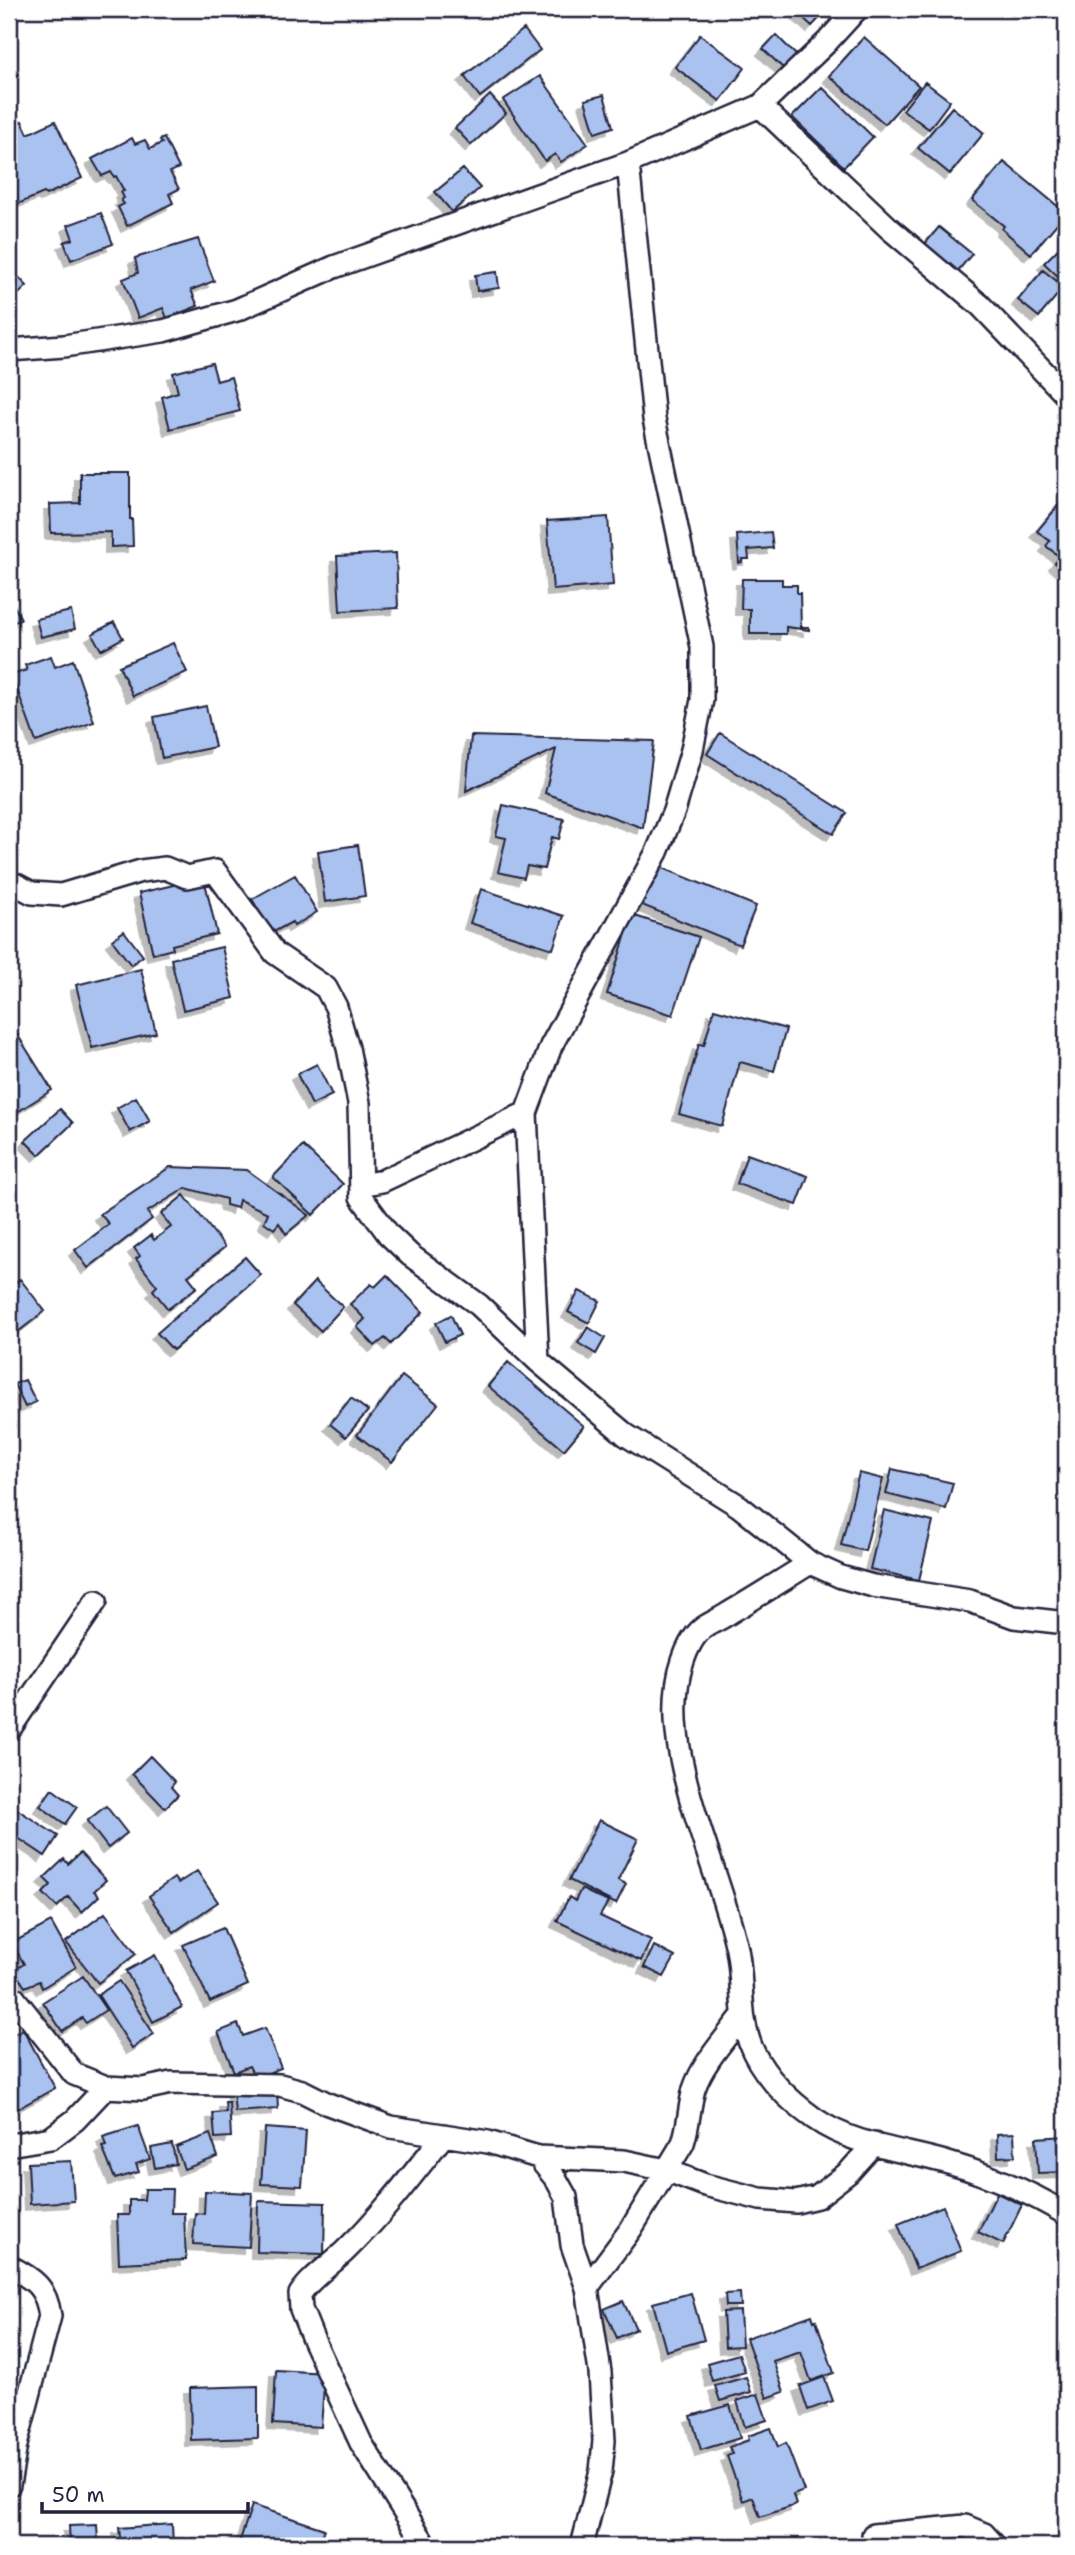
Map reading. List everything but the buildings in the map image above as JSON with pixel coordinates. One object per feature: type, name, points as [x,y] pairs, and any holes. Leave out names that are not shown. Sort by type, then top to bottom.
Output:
[{"type":"street","points":[[9,350],[64,346],[163,331],[237,310],[334,267],[628,163],[760,106],[858,9]]},
{"type":"street","points":[[760,106],[890,229],[980,305],[1066,395]]},
{"type":"street","points":[[538,1361],[526,1113],[551,1046],[657,852],[674,811],[692,750],[702,700],[702,647],[654,419],[628,163]]},
{"type":"street","points":[[9,881],[32,893],[61,895],[141,871],[165,869],[187,877],[215,871],[275,953],[326,988],[336,1007],[359,1102],[361,1197],[389,1235],[410,1255],[479,1305],[538,1361],[626,1434],[739,1506],[810,1563],[841,1577],[873,1586],[970,1601],[1014,1617],[1066,1623]]},
{"type":"street","points":[[361,1185],[382,1181],[526,1113]]},
{"type":"street","points":[[810,1563],[701,1630],[682,1662],[675,1706],[676,1738],[686,1779],[725,1900],[737,1951],[743,2015],[753,2052],[783,2092],[815,2119],[874,2144],[949,2163],[1030,2194],[1066,2214]]},
{"type":"street","points":[[9,1730],[96,1601]]},
{"type":"street","points":[[9,1995],[74,2074],[106,2087],[143,2089],[171,2083],[280,2085],[302,2091],[328,2105],[391,2127],[488,2141],[538,2157],[624,2161],[666,2170],[705,2185],[760,2199],[796,2202],[817,2197],[849,2172],[874,2144]]},
{"type":"street","points":[[587,2288],[631,2229],[683,2143],[695,2088],[706,2066],[743,2015]]},
{"type":"street","points":[[9,2145],[51,2138],[75,2120],[106,2087]]},
{"type":"street","points":[[426,2546],[361,2443],[313,2339],[301,2309],[300,2294],[306,2284],[323,2272],[371,2223],[444,2135]]},
{"type":"street","points":[[538,2157],[556,2179],[566,2197],[572,2245],[587,2288],[600,2372],[604,2441],[601,2471],[582,2546]]},
{"type":"street","points":[[9,2266],[27,2275],[47,2296],[50,2316],[16,2445],[9,2485]]},
{"type":"street","points":[[873,2535],[965,2526],[984,2534],[995,2546]]}]
